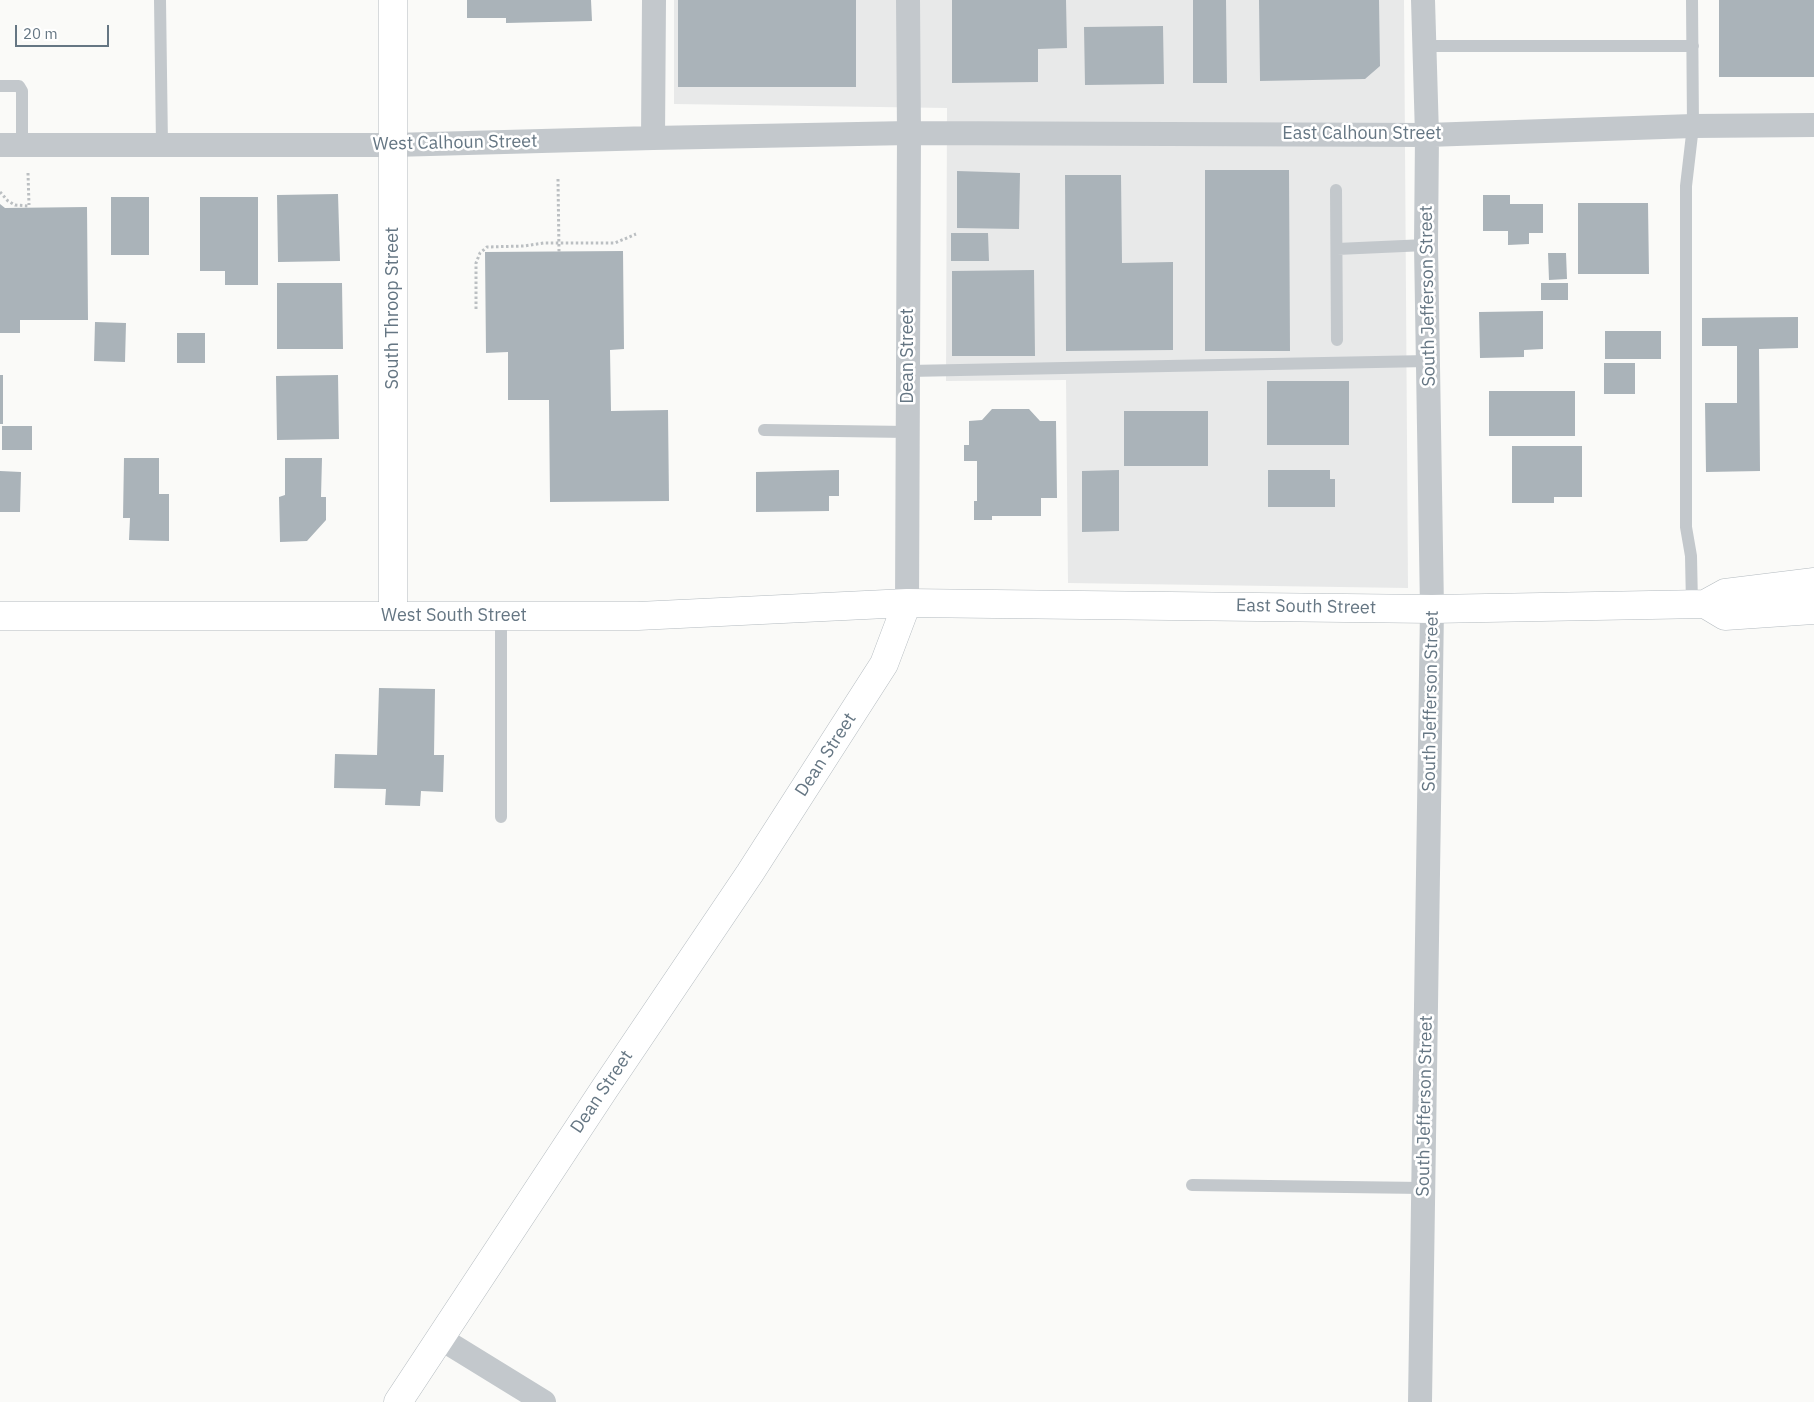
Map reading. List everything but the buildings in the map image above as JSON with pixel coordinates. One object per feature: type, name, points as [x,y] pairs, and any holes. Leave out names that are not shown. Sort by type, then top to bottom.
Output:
[{"type":"street","name":"South Throop Street","points":[[393,0],[393,616]]},
{"type":"street","points":[[653,138],[654,0]]},
{"type":"street","name":"Dean Street","points":[[398,1402],[605,1088],[750,873],[884,664],[907,603],[908,0]]},
{"type":"street","name":"South Jefferson Street","points":[[1420,1402],[1432,608],[1426,245],[1427,135],[1423,0]]},
{"type":"street","name":"East Calhoun Street","points":[[909,133],[1427,135],[1693,126],[1814,125]]},
{"type":"street","name":"West Calhoun Street","points":[[11,145],[393,146],[909,133]]},
{"type":"street","name":"East South Street","points":[[907,603],[1432,608],[1699,604],[1725,593],[1814,582]]},
{"type":"street","name":"West South Street","points":[[0,616],[638,616],[907,603]]},
{"type":"street","name":"East South Street","points":[[1699,604],[1725,616],[1814,610]]},
{"type":"street","points":[[440,1338],[544,1402]]},
{"type":"lane","points":[[160,0],[162,145]]},
{"type":"lane","points":[[1692,0],[1693,126],[1686,186],[1686,528],[1699,604]]},
{"type":"lane","points":[[1424,46],[1693,46]]},
{"type":"lane","points":[[0,86],[19,86],[22,91],[11,145]]},
{"type":"lane","points":[[1336,190],[1337,340]]},
{"type":"lane","points":[[1336,249],[1426,245]]},
{"type":"lane","points":[[908,371],[1428,361]]},
{"type":"lane","points":[[764,430],[908,432]]},
{"type":"lane","points":[[501,616],[501,817]]},
{"type":"lane","points":[[1192,1186],[1423,1188]]},
{"type":"path","points":[[558,179],[559,252]]},
{"type":"path","points":[[0,192],[8,201],[15,205],[29,205],[29,207]]},
{"type":"path","points":[[476,309],[476,264],[480,253],[487,247],[559,243],[615,243],[636,234]]},
{"type":"shaded area","points":[[674,0],[1404,0],[1408,588],[1068,583],[1066,380],[946,381],[947,108],[674,104]]}]
